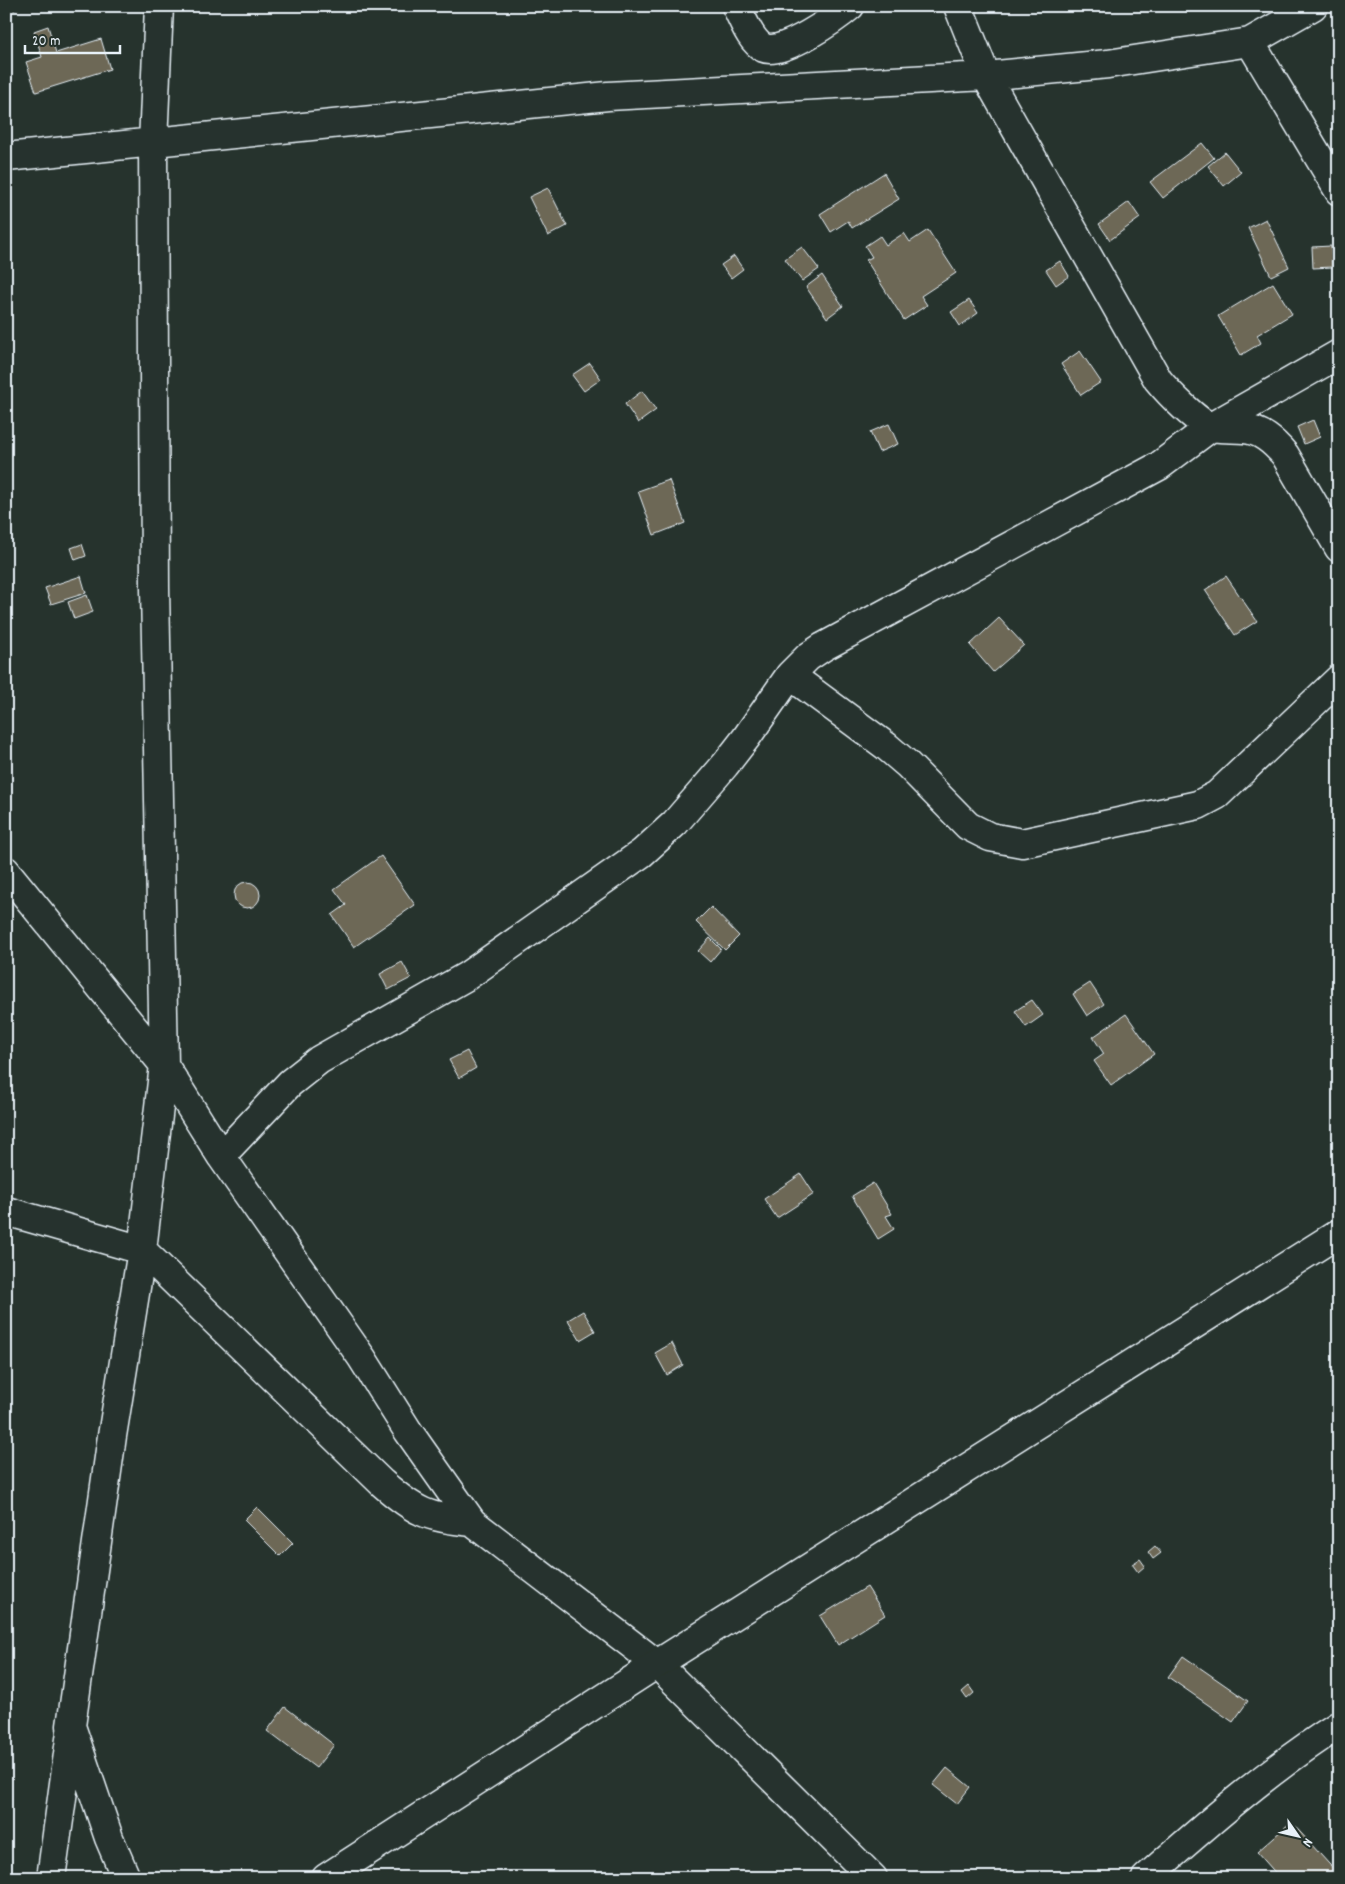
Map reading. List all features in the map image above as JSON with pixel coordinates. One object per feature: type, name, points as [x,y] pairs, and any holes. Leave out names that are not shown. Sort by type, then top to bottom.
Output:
[{"type":"street","points":[[51,1878],[112,1436],[142,1250],[164,1065],[155,588],[154,143],[158,6]]},
{"type":"street","points":[[736,6],[757,43],[765,48],[772,49],[779,48],[816,31],[850,6]]},
{"type":"street","points":[[958,6],[986,76],[1158,380],[1172,397],[1211,427],[1246,429],[1264,435],[1275,443],[1285,455],[1339,548]]},
{"type":"street","points":[[6,157],[608,96],[986,76],[1108,64],[1250,42],[1313,6]]},
{"type":"street","points":[[1250,42],[1339,191]]},
{"type":"street","points":[[221,1156],[290,1082],[319,1060],[467,976],[642,853],[675,823],[725,765],[790,675],[808,657],[823,647],[1159,466],[1211,427],[1339,354]]},
{"type":"street","points":[[790,675],[907,764],[968,826],[990,837],[1022,843],[1198,805],[1218,795],[1339,679]]},
{"type":"street","points":[[6,871],[164,1065],[221,1156],[362,1358],[408,1431],[472,1522],[657,1664],[873,1878]]},
{"type":"street","points":[[6,1211],[142,1250],[382,1483],[401,1499],[422,1512],[447,1520],[472,1522]]},
{"type":"street","points":[[326,1878],[657,1664],[1339,1233]]},
{"type":"street","points":[[1146,1878],[1218,1814],[1308,1744],[1339,1725]]},
{"type":"street","points":[[72,1726],[109,1838],[126,1878]]},
{"type":"building","points":[[6,6],[20,6],[21,7],[6,14]]},
{"type":"building","points":[[48,26],[56,53],[101,39],[110,69],[36,92],[26,62],[42,57],[34,31]]},
{"type":"building","points":[[1202,143],[1214,158],[1163,198],[1150,182]]},
{"type":"building","points":[[1225,152],[1241,172],[1224,186],[1208,166]]},
{"type":"building","points":[[884,173],[899,199],[852,228],[848,221],[831,232],[820,214]]},
{"type":"building","points":[[548,188],[567,226],[548,236],[529,197]]},
{"type":"building","points":[[1129,202],[1140,218],[1110,240],[1099,224]]},
{"type":"building","points":[[1266,219],[1289,267],[1271,276],[1248,228]]},
{"type":"building","points":[[928,230],[956,273],[921,296],[927,305],[904,320],[866,260],[872,257],[865,246],[880,236],[886,245],[904,233],[910,242]]},
{"type":"building","points":[[1331,246],[1332,267],[1313,268],[1312,247]]},
{"type":"building","points":[[802,247],[819,269],[802,281],[785,259]]},
{"type":"building","points":[[734,256],[743,269],[731,278],[721,265]]},
{"type":"building","points":[[1060,261],[1069,276],[1056,285],[1046,270]]},
{"type":"building","points":[[822,275],[843,306],[827,318],[806,287]]},
{"type":"building","points":[[1273,283],[1292,314],[1257,335],[1261,343],[1241,355],[1218,316]]},
{"type":"building","points":[[969,300],[978,313],[960,326],[951,312]]},
{"type":"building","points":[[1080,351],[1101,382],[1081,395],[1061,364]]},
{"type":"building","points":[[590,363],[601,379],[584,391],[572,375]]},
{"type":"building","points":[[642,391],[656,410],[638,423],[625,404]]},
{"type":"building","points":[[1313,420],[1320,437],[1304,444],[1297,427]]},
{"type":"building","points":[[889,424],[898,444],[879,452],[870,432]]},
{"type":"building","points":[[669,480],[685,523],[654,535],[638,491]]},
{"type":"building","points":[[82,544],[86,556],[75,560],[71,548]]},
{"type":"building","points":[[81,576],[86,593],[51,604],[45,588]]},
{"type":"building","points":[[1226,576],[1257,621],[1235,635],[1205,590]]},
{"type":"building","points":[[87,595],[93,612],[74,619],[68,602]]},
{"type":"building","points":[[999,618],[1024,645],[993,672],[970,645]]},
{"type":"building","points":[[381,856],[415,905],[354,947],[332,915],[346,905],[334,889]]},
{"type":"building","points":[[247,882],[256,886],[260,895],[256,904],[247,908],[238,904],[234,895],[238,886]]},
{"type":"building","points":[[711,907],[739,936],[725,950],[696,922]]},
{"type":"building","points":[[710,938],[721,949],[710,962],[698,951]]},
{"type":"building","points":[[402,962],[411,978],[388,990],[380,974]]},
{"type":"building","points":[[1090,983],[1104,1004],[1087,1016],[1073,994]]},
{"type":"building","points":[[1032,1000],[1043,1015],[1026,1027],[1015,1011]]},
{"type":"building","points":[[1126,1014],[1154,1054],[1111,1085],[1094,1061],[1104,1054],[1093,1037]]},
{"type":"building","points":[[467,1051],[476,1068],[459,1078],[449,1060]]},
{"type":"building","points":[[801,1174],[814,1194],[777,1218],[764,1199]]},
{"type":"building","points":[[873,1183],[892,1214],[886,1216],[894,1229],[878,1239],[852,1196]]},
{"type":"building","points":[[583,1311],[595,1331],[580,1340],[568,1320]]},
{"type":"building","points":[[672,1343],[683,1365],[667,1375],[655,1353]]},
{"type":"building","points":[[1339,1494],[1339,1509],[1331,1500]]},
{"type":"building","points":[[257,1507],[293,1543],[280,1556],[244,1520]]},
{"type":"building","points":[[1155,1546],[1161,1553],[1153,1559],[1148,1552]]},
{"type":"building","points":[[1140,1559],[1145,1566],[1138,1572],[1132,1564]]},
{"type":"building","points":[[867,1587],[885,1615],[838,1645],[820,1616]]},
{"type":"building","points":[[1183,1656],[1248,1701],[1233,1722],[1168,1677]]},
{"type":"building","points":[[969,1686],[974,1693],[967,1699],[962,1692]]},
{"type":"building","points":[[285,1707],[334,1745],[316,1768],[267,1731]]},
{"type":"building","points":[[947,1768],[970,1787],[957,1804],[933,1785]]},
{"type":"building","points":[[1291,1822],[1339,1875],[1339,1878],[1280,1878],[1257,1852]]},
{"type":"building","points":[[619,1873],[623,1878],[614,1878]]}]
